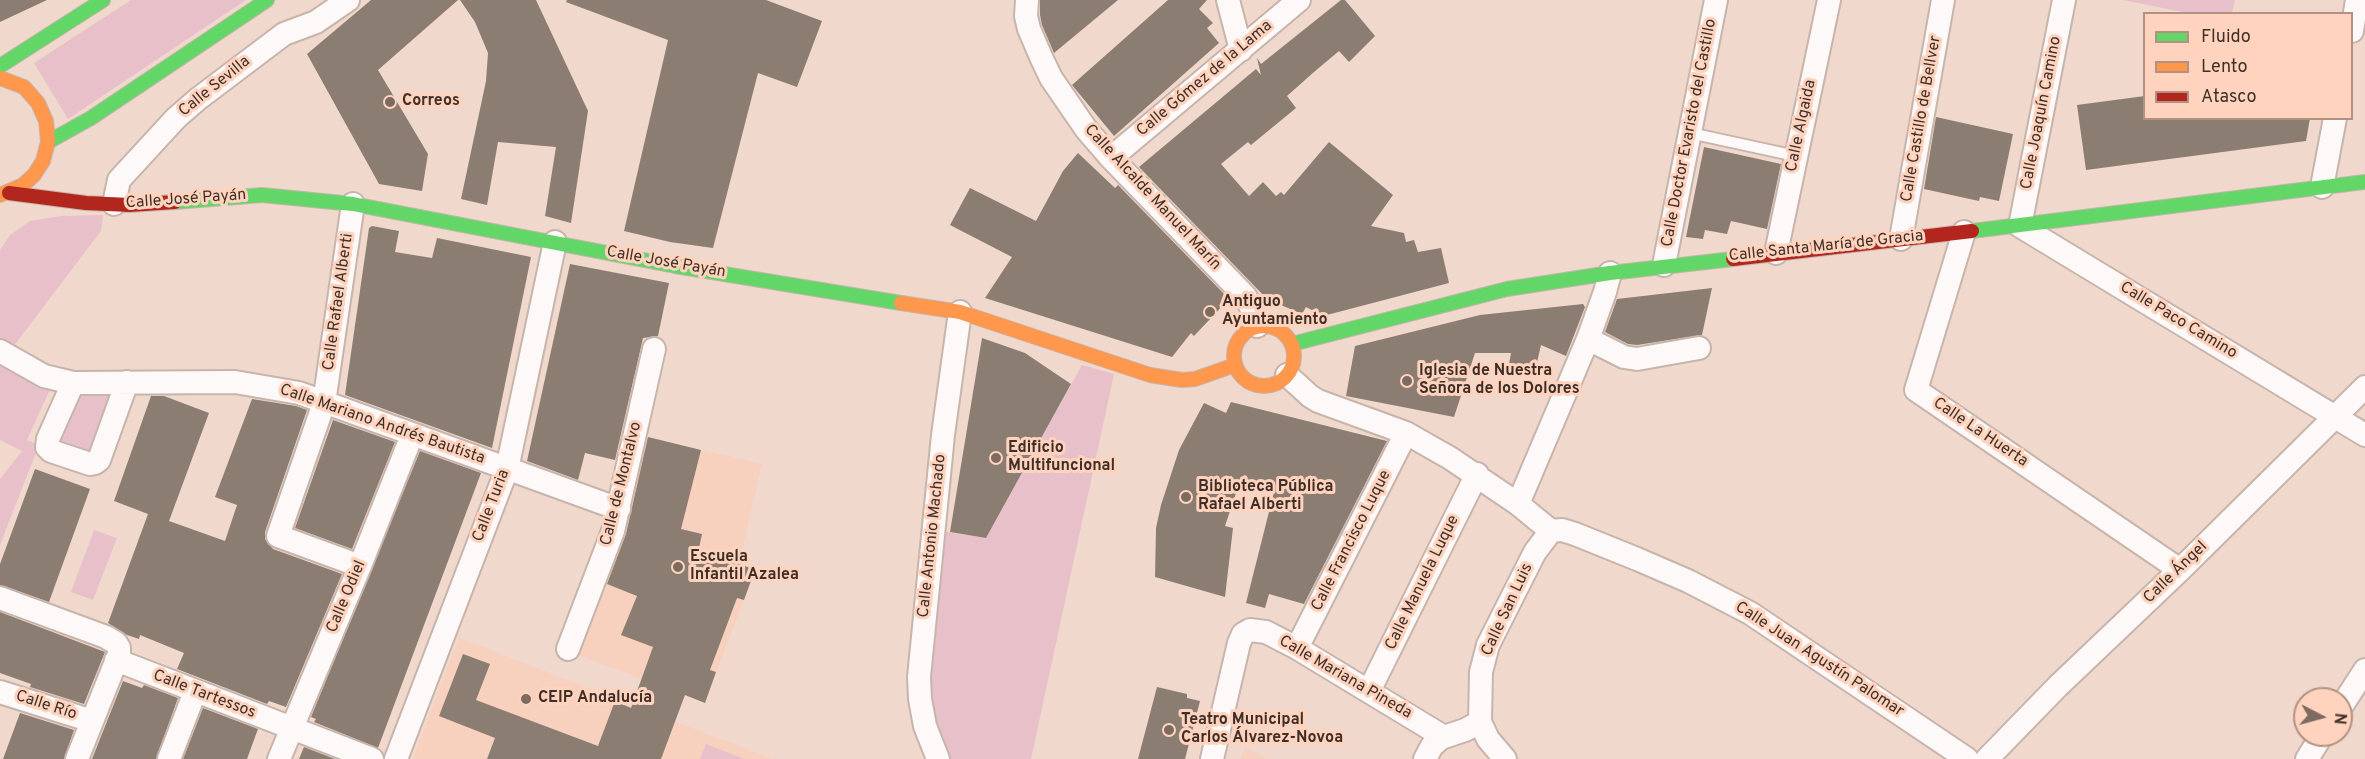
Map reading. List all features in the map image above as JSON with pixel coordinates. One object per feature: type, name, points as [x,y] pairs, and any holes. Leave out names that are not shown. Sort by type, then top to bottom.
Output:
[{"type":"street","points":[[0,66],[103,0]]},
{"type":"street","points":[[48,142],[91,118],[267,0]]},
{"type":"street","name":"Calle Sevilla","points":[[114,204],[119,180],[176,118],[284,34],[316,22],[348,0]]},
{"type":"street","name":"Calle Alcalde Manuel Marín","points":[[1027,0],[1026,16],[1029,29],[1051,78],[1086,129],[1111,158],[1245,296],[1257,326]]},
{"type":"street","points":[[1227,0],[1241,50]]},
{"type":"street","name":"Calle Gómez de la Lama","points":[[1111,158],[1299,0]]},
{"type":"street","name":"Calle Doctor Evaristo del Castillo","points":[[1664,265],[1716,0]]},
{"type":"street","name":"Calle Algaida","points":[[1776,253],[1829,0]]},
{"type":"street","name":"Calle Castillo de Bellver","points":[[1901,239],[1943,0]]},
{"type":"street","name":"Calle Joaquín Camino","points":[[2020,226],[2064,0]]},
{"type":"street","points":[[2353,25],[2357,0]]},
{"type":"street","points":[[0,78],[24,87],[38,103],[46,122],[48,142],[46,165],[23,185],[5,194]]},
{"type":"street","points":[[2322,187],[2335,120]]},
{"type":"street","name":"Calle Santa María de Gracia","points":[[1292,344],[1506,289],[1610,273],[2020,226],[2365,182]]},
{"type":"street","points":[[71,189],[86,203]]},
{"type":"street","name":"Calle José Payán","points":[[5,194],[86,203],[129,205],[262,195],[353,204],[675,266],[960,312],[1150,375],[1182,380],[1196,379],[1235,365]]},
{"type":"street","name":"Calle Rafael Alberti","points":[[353,204],[324,403],[278,536],[360,566]]},
{"type":"street","name":"Calle Paco Camino","points":[[2020,226],[2365,435]]},
{"type":"street","name":"Calle La Huerta","points":[[1964,232],[1916,390],[2180,570]]},
{"type":"street","name":"Calle Turia","points":[[396,759],[507,469],[555,242]]},
{"type":"street","points":[[1518,504],[1588,339],[1610,273]]},
{"type":"street","name":"Calle Antonio Machado","points":[[938,759],[925,726],[919,677],[943,435],[960,312]]},
{"type":"street","points":[[1257,326],[1274,327],[1281,331],[1292,344],[1294,361],[1287,375],[1272,385],[1254,384],[1239,373],[1235,365],[1234,349],[1237,341],[1242,334],[1257,326]]},
{"type":"street","points":[[1588,339],[1624,357],[1637,359],[1699,348]]},
{"type":"street","name":"Calle de Montalvo","points":[[568,649],[609,542],[619,509],[654,349]]},
{"type":"street","name":"Calle Mariano Andrés Bautista","points":[[0,351],[44,376],[73,383],[235,382],[291,391],[619,509]]},
{"type":"street","name":"Calle Juan Agustín Palomar","points":[[1287,375],[1318,401],[1406,433],[1476,474],[1551,531],[1562,530],[1575,534],[1637,559],[1688,581],[1750,613],[1967,759]]},
{"type":"street","points":[[73,383],[48,439],[47,447],[51,451],[90,464],[99,460],[128,382]]},
{"type":"street","name":"Calle Ángel","points":[[1987,759],[2058,686],[2180,570],[2365,387]]},
{"type":"street","name":"Calle Francisco Luque","points":[[1297,648],[1406,433]]},
{"type":"street","name":"Calle Odiel","points":[[279,759],[412,435]]},
{"type":"street","name":"Calle Manuela Luque","points":[[1369,691],[1476,474]]},
{"type":"street","name":"Calle San Luis","points":[[1480,722],[1481,672],[1488,645],[1535,552],[1551,531]]},
{"type":"street","points":[[0,598],[111,639],[119,648],[78,759]]},
{"type":"street","name":"Calle Mariana Pineda","points":[[1212,759],[1236,654],[1244,634],[1250,630],[1259,630],[1297,648],[1444,737]]},
{"type":"street","name":"Calle Tartessos","points":[[116,660],[292,730],[372,759]]},
{"type":"street","points":[[2353,688],[2365,670]]},
{"type":"street","name":"Calle Río","points":[[0,692],[92,721]]},
{"type":"street","points":[[169,759],[195,692]]},
{"type":"street","points":[[1425,759],[1432,746],[1444,737],[1480,722],[1488,739],[1505,759]]},
{"type":"lane","points":[[1690,133],[1796,156]]},
{"type":"shaded area","points":[[131,0],[246,0],[68,119],[34,63]]},
{"type":"shaded area","points":[[2123,0],[2235,0],[2232,12],[2182,12]]},
{"type":"shaded area","points":[[103,215],[101,231],[13,347],[0,340],[0,250],[10,235],[30,221],[61,216]]},
{"type":"shaded area","points":[[0,358],[52,385],[27,440],[39,445],[0,545],[0,479],[22,451],[0,440]]},
{"type":"shaded area","points":[[1082,365],[1114,374],[1031,759],[946,759],[931,704],[928,678],[942,531],[986,538]]},
{"type":"shaded area","points":[[119,387],[93,457],[51,443],[77,388]]},
{"type":"shaded area","name":"Escuela Infantil Azalea","points":[[643,436],[762,464],[739,563],[755,570],[705,703],[576,654]]},
{"type":"shaded area","points":[[94,530],[117,538],[93,600],[71,592]]},
{"type":"shaded area","name":"CEIP Andalucía","points":[[459,638],[772,759],[413,759]]},
{"type":"shaded area","points":[[706,744],[744,759],[700,759]]},
{"type":"shaded area","points":[[1245,747],[1267,759],[1241,759]]},
{"type":"building","points":[[0,0],[47,0],[0,22]]},
{"type":"building","points":[[371,0],[458,0],[378,70],[428,154],[422,191],[379,184],[307,54]]},
{"type":"building","points":[[460,0],[536,0],[588,111],[571,223],[545,216],[556,147],[498,142],[487,205],[461,199],[486,81],[488,53],[475,22]]},
{"type":"building","points":[[567,0],[766,0],[822,21],[797,87],[758,73],[713,248],[670,242],[624,231],[668,40],[566,2]]},
{"type":"building","points":[[1040,0],[1118,0],[1054,53],[1042,25]]},
{"type":"building","points":[[1168,0],[1207,0],[1199,9],[1213,23],[1207,28],[1219,43],[1114,136],[1072,85]]},
{"type":"building","points":[[1341,0],[1345,0],[1375,36],[1349,62],[1339,51],[1287,96],[1296,108],[1251,145],[1248,142],[1221,164],[1249,196],[1263,182],[1276,196],[1281,192],[1284,195],[1329,142],[1393,195],[1371,226],[1404,233],[1406,242],[1414,240],[1418,252],[1441,248],[1449,283],[1323,316],[1306,307],[1302,314],[1267,299],[1139,167],[1256,69],[1261,75],[1257,58],[1261,64]]},
{"type":"building","points":[[2143,96],[2143,120],[2310,120],[2306,141],[2086,170],[2077,105]]},
{"type":"building","points":[[1936,117],[2013,134],[1999,201],[1980,197],[1979,201],[1924,189]]},
{"type":"building","points":[[1704,147],[1781,164],[1767,229],[1731,221],[1727,234],[1705,230],[1703,239],[1686,237]]},
{"type":"building","points":[[1078,153],[1115,188],[1118,185],[1229,299],[1194,336],[1191,333],[1172,357],[985,298],[1012,257],[950,225],[970,188],[1036,221],[1063,171]]},
{"type":"building","points":[[372,226],[399,231],[395,252],[432,258],[437,238],[531,257],[492,448],[345,395],[369,228]]},
{"type":"building","points":[[570,264],[669,283],[658,336],[643,338],[615,460],[585,453],[578,480],[527,461]]},
{"type":"building","points":[[1712,288],[1702,335],[1637,345],[1628,344],[1605,332],[1617,299]]},
{"type":"building","points":[[1583,304],[1585,307],[1566,356],[1541,345],[1535,371],[1509,364],[1511,353],[1475,353],[1454,417],[1346,396],[1355,346],[1480,315]]},
{"type":"building","name":"Edificio Multifuncional","points":[[982,338],[1025,353],[1071,384],[986,538],[950,532]]},
{"type":"building","points":[[151,396],[164,396],[209,413],[169,521],[225,541],[237,505],[215,497],[252,399],[307,410],[265,532],[265,539],[273,549],[342,574],[286,707],[269,701],[267,704],[177,669],[184,653],[140,635],[139,639],[127,635],[108,623],[148,514],[114,501]]},
{"type":"building","points":[[1231,402],[1387,441],[1304,604],[1269,594],[1265,608],[1246,603],[1274,492],[1239,484],[1225,526],[1233,528],[1225,597],[1155,577],[1156,528],[1179,450],[1204,403],[1226,413]]},
{"type":"building","points":[[333,420],[395,442],[352,549],[295,528]]},
{"type":"building","name":"Escuela Infantil Azalea","points":[[648,437],[701,450],[681,529],[702,534],[699,548],[755,570],[744,600],[737,598],[710,670],[716,672],[705,703],[685,695],[661,759],[487,759],[495,738],[439,716],[463,654],[490,664],[476,700],[598,746],[615,701],[631,708],[653,647],[621,635],[637,596],[607,584],[626,534]]},
{"type":"building","points":[[420,451],[481,473],[378,748],[314,722],[316,719],[311,717]]},
{"type":"building","points":[[35,469],[90,489],[49,602],[0,585],[0,564]]},
{"type":"building","points":[[0,612],[105,652],[84,704],[30,687],[31,684],[0,673]]},
{"type":"building","points":[[123,681],[142,688],[144,685],[178,698],[156,759],[92,759]]},
{"type":"building","name":"Teatro Municipal Carlos Álvarez-Novoa","points":[[1157,687],[1187,694],[1187,698],[1200,701],[1185,759],[1138,759]]},
{"type":"building","points":[[203,708],[258,729],[247,759],[183,759]]},
{"type":"building","points":[[20,713],[74,730],[64,759],[3,759]]},
{"type":"building","points":[[304,747],[335,759],[299,759]]},
{"type":"traffic: fast","points":[[0,66],[103,0]]},
{"type":"traffic: fast","points":[[48,142],[91,118],[267,0]]},
{"type":"traffic: fast","points":[[1972,231],[2365,182]]},
{"type":"traffic: fast","points":[[175,202],[262,195],[353,204],[675,266],[901,303]]},
{"type":"traffic: fast","points":[[1292,344],[1507,289],[1610,273],[1733,259]]},
{"type":"traffic: slow","points":[[0,78],[24,87],[38,103],[46,121],[48,142],[43,161],[34,175],[23,185],[0,195]]},
{"type":"traffic: slow","points":[[901,303],[960,312],[1150,375],[1182,380],[1195,379],[1235,365]]},
{"type":"traffic: slow","points":[[1264,326],[1281,331],[1289,339],[1294,356],[1289,373],[1281,381],[1264,386],[1247,381],[1239,373],[1234,356],[1239,339],[1247,331],[1264,326]]},
{"type":"traffic: jam","points":[[9,193],[86,203],[129,205],[175,202]]},
{"type":"traffic: jam","points":[[1733,259],[1972,231]]},
{"type":"place","name":"Correos","points":[[390,102]]},
{"type":"place","name":"Antiguo Ayuntamiento","points":[[1210,312]]},
{"type":"place","name":"Iglesia de Nuestra Señora de los Dolores","points":[[1407,381]]},
{"type":"place","name":"Edificio Multifuncional","points":[[996,458]]},
{"type":"place","name":"Biblioteca Pública Rafael Alberti","points":[[1186,497]]},
{"type":"place","name":"Escuela Infantil Azalea","points":[[678,567]]},
{"type":"place","name":"CEIP Andalucía","points":[[526,699]]},
{"type":"place","name":"Teatro Municipal Carlos Álvarez-Novoa","points":[[1169,730]]}]
